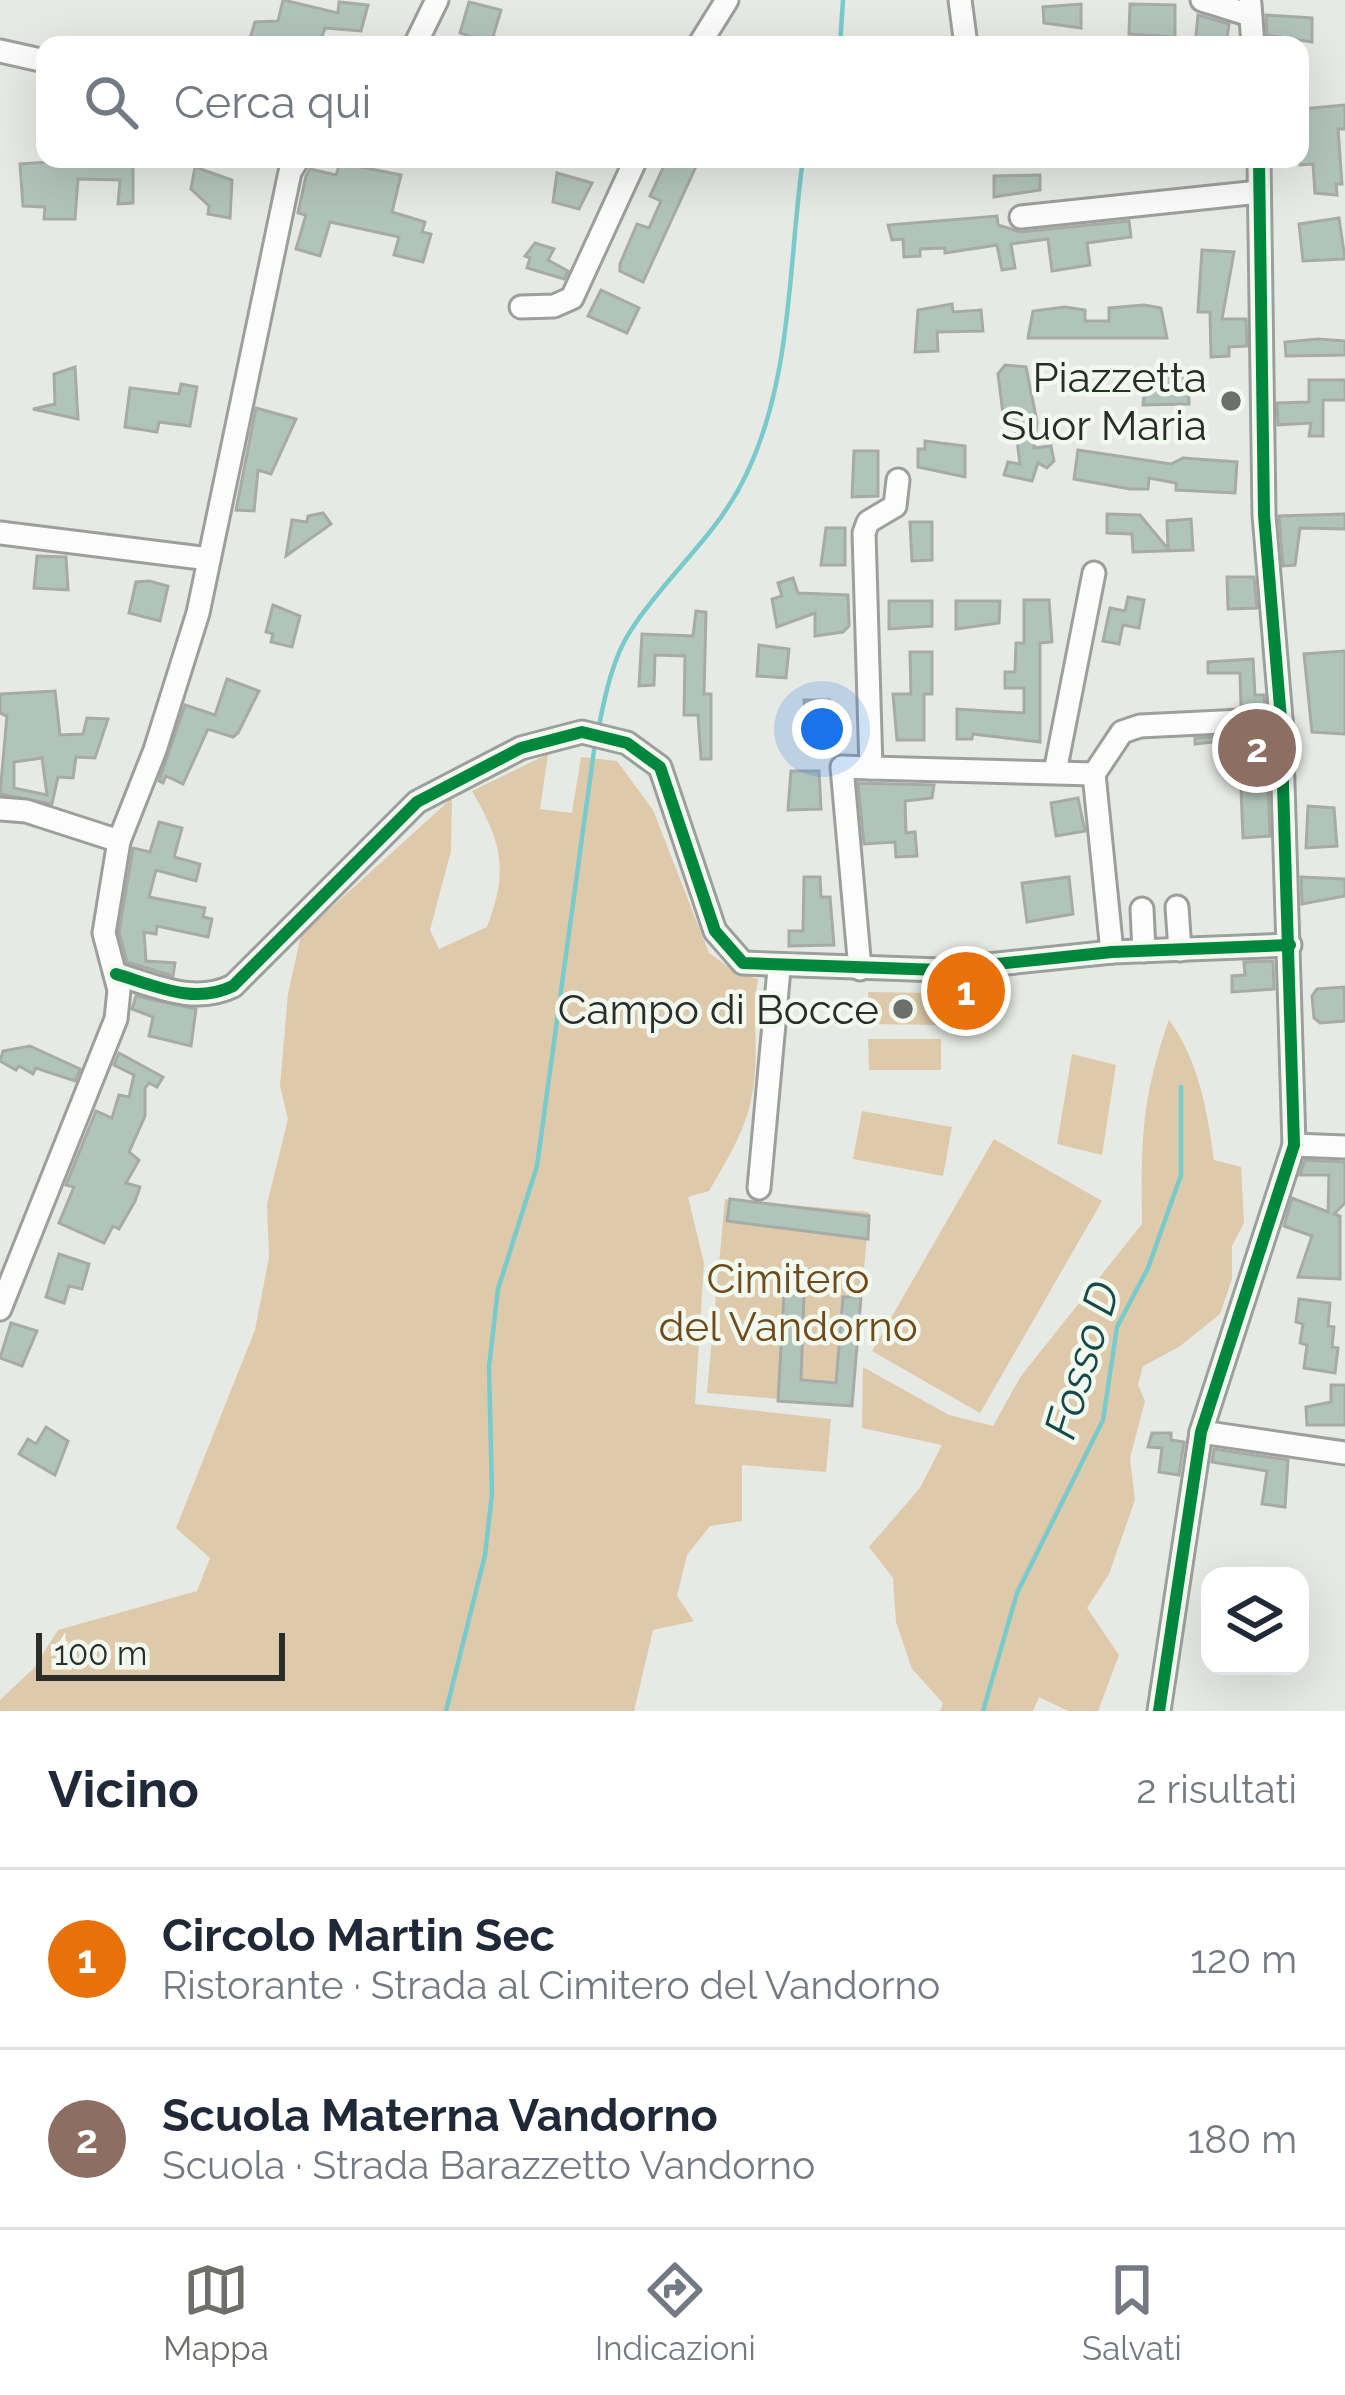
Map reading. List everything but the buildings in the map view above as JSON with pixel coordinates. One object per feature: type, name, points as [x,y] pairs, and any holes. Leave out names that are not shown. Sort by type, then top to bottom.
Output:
[{"type":"street","points":[[419,36],[436,0]]},
{"type":"street","points":[[705,36],[728,0]]},
{"type":"street","points":[[960,0],[965,36]]},
{"type":"street","points":[[1202,0],[1250,8]]},
{"type":"street","points":[[0,51],[36,61]]},
{"type":"street","points":[[0,68],[36,65]]},
{"type":"street","points":[[0,1309],[116,1019],[116,974],[104,933],[119,841],[170,705],[209,559],[292,168]]},
{"type":"street","points":[[521,307],[554,306],[572,298],[632,168]]},
{"type":"street","points":[[1160,1711],[1201,1432],[1294,1145],[1281,719],[1264,515],[1258,168]]},
{"type":"street","points":[[1021,218],[1259,192]]},
{"type":"street","points":[[871,768],[864,533],[868,522],[895,506],[898,480]]},
{"type":"street","points":[[0,532],[209,559]]},
{"type":"street","points":[[1055,772],[1094,573]]},
{"type":"street","points":[[1112,952],[1094,774],[1122,732],[1140,726],[1281,719]]},
{"type":"street","points":[[116,974],[192,996],[212,996],[233,986],[417,802],[521,748],[582,733],[613,737],[660,767],[715,931],[728,952],[743,963],[779,969],[940,970],[1112,952],[1290,945]]},
{"type":"street","points":[[860,969],[842,767],[1094,774]]},
{"type":"street","points":[[0,809],[26,811],[119,841]]},
{"type":"street","points":[[1177,908],[1180,950]]},
{"type":"street","points":[[1142,909],[1144,951]]},
{"type":"street","points":[[759,1188],[779,969]]},
{"type":"street","points":[[1294,1145],[1345,1147]]},
{"type":"street","points":[[1201,1432],[1345,1453]]},
{"type":"green space","points":[[548,754],[540,809],[572,813],[581,757],[617,761],[653,810],[709,953],[737,973],[758,979],[749,1108],[709,1191],[688,1197],[704,1263],[695,1404],[831,1419],[826,1472],[742,1465],[742,1521],[710,1526],[687,1555],[677,1596],[694,1621],[653,1630],[634,1711],[0,1711],[0,1700],[34,1668],[58,1630],[197,1591],[210,1558],[176,1528],[255,1330],[269,1257],[267,1204],[288,1119],[280,1086],[288,994],[301,935],[452,798],[451,851],[430,930],[439,949],[487,927],[498,889],[499,857],[472,791]]},
{"type":"green space","name":"Campo di Bocce","points":[[868,992],[939,993],[938,1025],[868,1024]]},
{"type":"green space","points":[[1169,1020],[1195,1069],[1214,1160],[1241,1167],[1244,1223],[1232,1246],[1232,1279],[1220,1314],[1179,1347],[1143,1366],[1138,1385],[1145,1401],[1130,1458],[1135,1500],[1109,1574],[1087,1608],[1119,1655],[1098,1711],[1068,1711],[1039,1697],[1033,1711],[940,1711],[943,1703],[912,1669],[896,1622],[893,1578],[869,1547],[920,1488],[942,1445],[862,1428],[863,1367],[949,1415],[993,1426],[1021,1376],[1142,1224],[1145,1121]]},
{"type":"green space","name":"Campo di Bocce","points":[[868,1039],[941,1039],[941,1070],[869,1070]]},
{"type":"green space","points":[[1072,1054],[1116,1065],[1102,1155],[1057,1144]]},
{"type":"green space","points":[[862,1111],[952,1127],[943,1176],[853,1159]]},
{"type":"green space","points":[[994,1139],[1102,1201],[980,1413],[872,1351]]},
{"type":"green space","name":"Cimitero del Vandorno","points":[[725,1199],[869,1212],[852,1405],[707,1393]]},
{"type":"waterway","points":[[841,36],[843,0]]},
{"type":"waterway","points":[[599,726],[610,676],[625,641],[720,518],[761,438],[781,360],[802,168]]},
{"type":"waterway","points":[[446,1711],[485,1555],[492,1494],[489,1367],[498,1289],[537,1166],[595,743]]},
{"type":"waterway","name":"Fosso D","points":[[983,1711],[1017,1593],[1103,1420],[1117,1327],[1148,1268],[1181,1175],[1181,1087]]},
{"type":"cycle path","points":[[1159,1711],[1201,1432],[1294,1145],[1281,719],[1264,515],[1259,168]]},
{"type":"cycle path","points":[[116,974],[189,994],[233,986],[417,802],[521,748],[582,732],[627,743],[660,767],[715,931],[743,963],[940,970],[1112,952],[1290,945]]},
{"type":"place","name":"Piazzetta Suor Maria","points":[[1231,401]]},
{"type":"place","name":"Scuola Materna Vandorno","points":[[1257,748]]},
{"type":"place","name":"Circolo Martin Sec","points":[[966,991]]},
{"type":"place","name":"Campo di Bocce","points":[[903,1009]]}]
